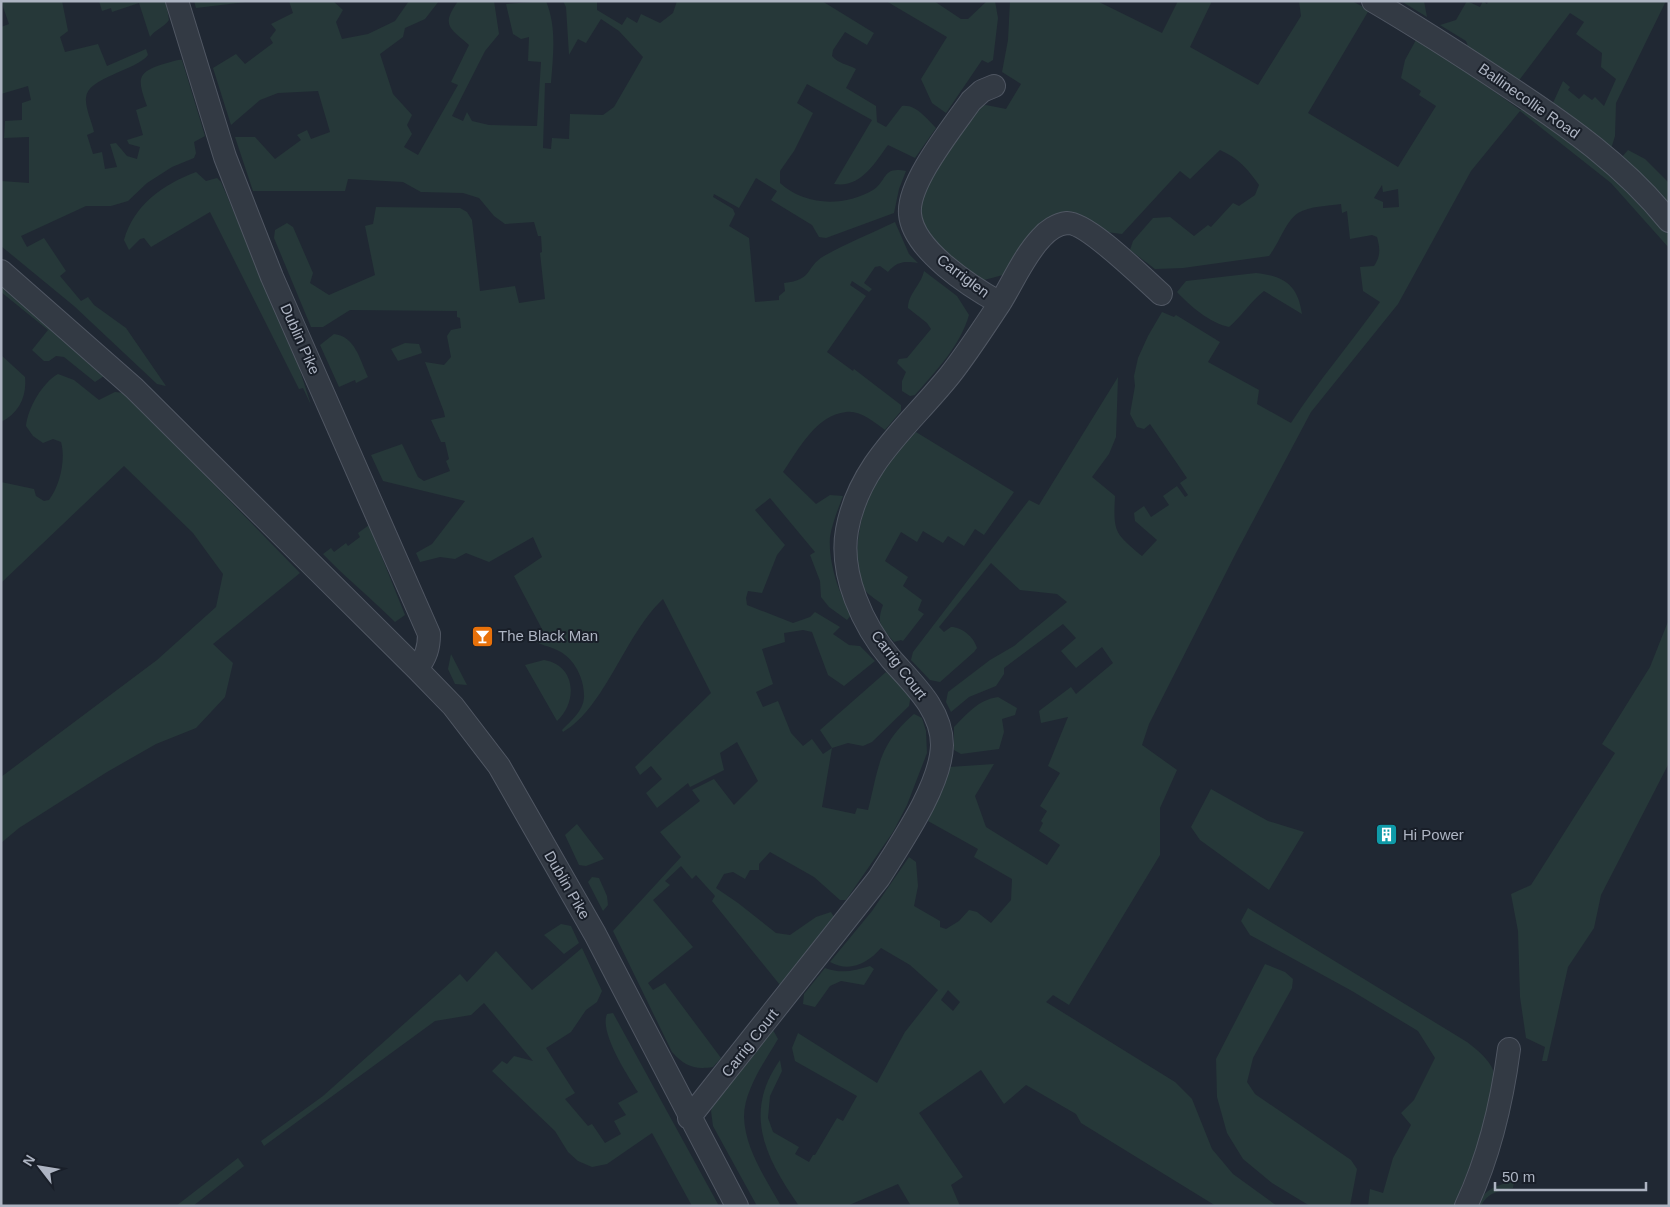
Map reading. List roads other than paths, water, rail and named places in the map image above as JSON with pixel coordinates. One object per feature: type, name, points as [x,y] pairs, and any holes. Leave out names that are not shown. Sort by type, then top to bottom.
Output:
[{"type":"street","name":"Dublin Pike","points":[[177,1],[225,157],[259,243],[429,634],[429,647],[417,669]]},
{"type":"street","name":"Ballinecollie Road","points":[[1373,1],[1434,37],[1596,148],[1653,201],[1669,221]]},
{"type":"street","name":"Carriglen","points":[[994,86],[982,91],[971,101],[916,184],[910,214],[914,228],[938,259],[978,291],[1000,303],[1041,237],[1056,226],[1068,223],[1081,227],[1102,241],[1162,294]]},
{"type":"street","name":"Dublin Pike","points":[[1,271],[134,388],[452,706],[499,766],[595,934],[689,1118],[737,1206]]},
{"type":"street","name":"Carrig Court","points":[[689,1118],[844,925],[879,878],[906,835],[931,785],[940,759],[942,744],[937,722],[927,700],[914,682],[880,644],[860,607],[850,581],[845,557],[846,531],[854,501],[867,474],[884,450],[951,373],[1000,303]]},
{"type":"street","points":[[1466,1206],[1482,1166],[1503,1094],[1510,1049]]},
{"type":"place","name":"The Black Man","points":[[482,636]]},
{"type":"place","name":"Hi Power","points":[[1387,835]]}]
